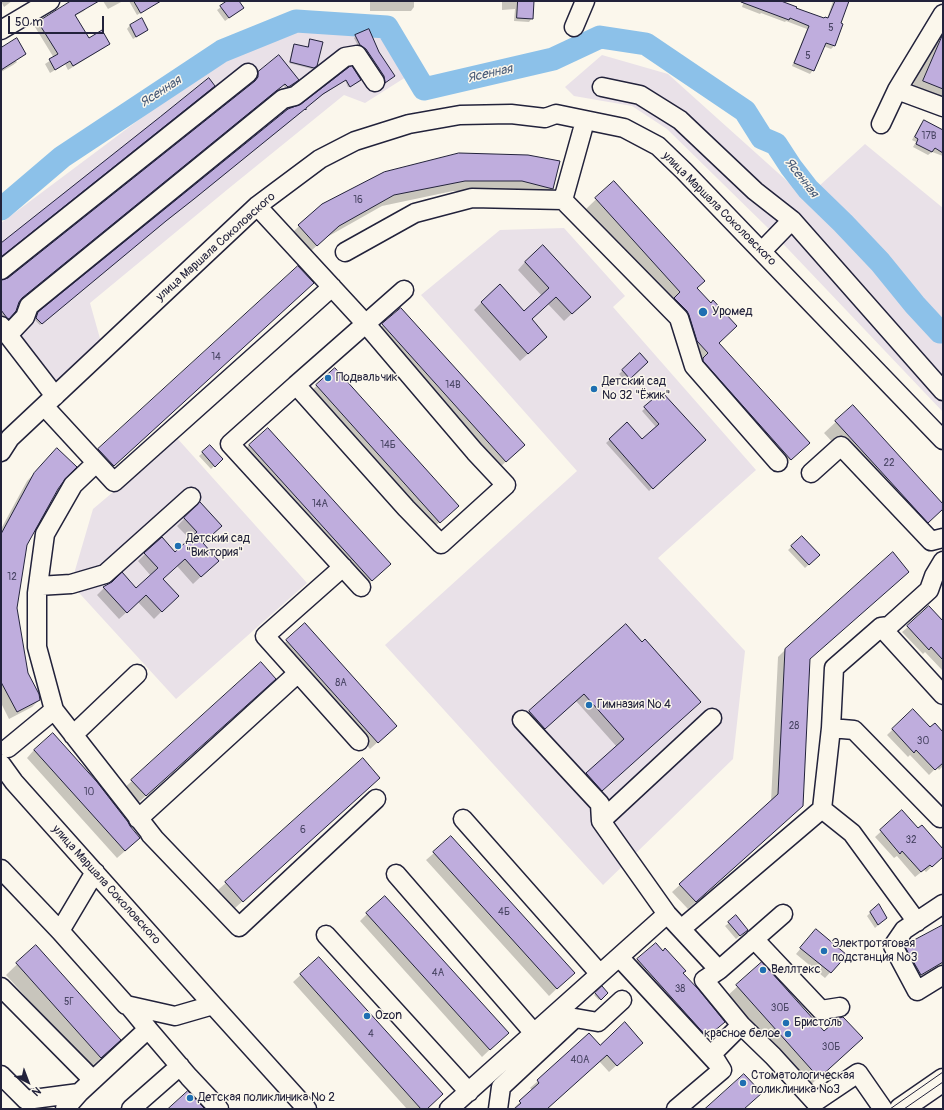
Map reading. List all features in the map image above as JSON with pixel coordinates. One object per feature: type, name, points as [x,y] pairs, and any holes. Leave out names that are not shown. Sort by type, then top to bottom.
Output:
[{"type":"main road","points":[[901,1109],[943,1080]]},
{"type":"street","points":[[1,30],[50,1]]},
{"type":"street","points":[[574,27],[586,1]]},
{"type":"street","points":[[881,124],[897,90],[943,14]]},
{"type":"street","points":[[332,287],[114,482],[96,463],[50,401],[4,331],[25,317],[29,306],[283,99],[295,96],[345,57],[357,55],[375,82]]},
{"type":"street","points":[[1,270],[248,73]]},
{"type":"street","points":[[602,87],[640,95],[680,120],[755,191],[792,220],[943,391]]},
{"type":"street","points":[[897,90],[943,107]]},
{"type":"street","name":"улица Маршала Соколовского","points":[[1,452],[10,438],[257,206],[320,159],[355,141],[409,124],[460,115],[511,114],[545,118],[556,114],[624,128],[658,146],[762,251],[943,440]]},
{"type":"street","points":[[563,200],[585,121]]},
{"type":"street","points":[[345,252],[416,213],[472,198],[563,200],[679,318],[694,366],[778,462]]},
{"type":"street","points":[[257,206],[365,323],[475,452],[506,485],[441,544],[406,508],[296,385]]},
{"type":"street","points":[[762,251],[792,220]]},
{"type":"street","points":[[361,587],[230,444],[404,290]]},
{"type":"street","points":[[811,473],[841,446],[931,541],[943,538]]},
{"type":"street","points":[[96,463],[73,485],[45,534],[38,586],[36,647],[54,710],[152,836],[239,927],[376,799]]},
{"type":"street","points":[[38,586],[71,584],[105,574],[191,497]]},
{"type":"street","points":[[343,567],[265,636],[359,741]]},
{"type":"street","points":[[681,929],[822,809],[831,728],[834,668],[881,627],[889,626],[929,590],[940,574]]},
{"type":"street","points":[[881,627],[943,695]]},
{"type":"street","points":[[138,819],[298,673]]},
{"type":"street","points":[[73,735],[137,674]]},
{"type":"street","points":[[4,756],[54,710]]},
{"type":"street","points":[[601,821],[712,718]]},
{"type":"street","points":[[522,720],[600,804],[601,821],[667,914],[718,970]]},
{"type":"street","points":[[831,728],[854,730],[940,818]]},
{"type":"street","name":"улица Маршала Соколовского","points":[[4,756],[14,782],[307,1109]]},
{"type":"street","points":[[822,809],[852,833],[916,922]]},
{"type":"street","points":[[464,819],[600,974]]},
{"type":"street","points":[[60,931],[95,872]]},
{"type":"street","points":[[396,874],[534,1033]]},
{"type":"street","points":[[5,881],[60,931],[126,1005],[129,1006],[219,1109]]},
{"type":"street","points":[[943,904],[904,930],[893,946],[917,991],[943,975]]},
{"type":"street","points":[[449,1109],[667,914]]},
{"type":"street","points":[[783,914],[718,970],[704,980],[741,1025],[773,1056],[815,1102],[858,1073],[883,1109]]},
{"type":"street","points":[[326,935],[469,1092]]},
{"type":"street","points":[[754,939],[821,1010],[840,1007]]},
{"type":"street","points":[[619,958],[719,1065]]},
{"type":"street","points":[[1,987],[93,1080]]},
{"type":"street","points":[[498,1109],[501,1087],[575,1018],[598,1022],[622,1000]]},
{"type":"street","points":[[129,1006],[175,1016],[213,1005]]},
{"type":"street","points":[[676,1109],[722,1070],[712,1054],[741,1025]]},
{"type":"street","points":[[65,1109],[79,1093],[148,1029]]},
{"type":"street","points":[[131,1109],[180,1066]]},
{"type":"street","points":[[1,1075],[26,1100],[79,1093]]},
{"type":"shaded area","points":[[373,21],[406,77],[365,103],[344,95],[90,303],[101,342],[54,385],[1,318],[1,223],[204,71],[292,28]]},
{"type":"shaded area","points":[[602,55],[668,74],[806,198],[865,144],[943,208],[943,412],[769,229],[667,129],[632,106],[574,96],[565,87]]},
{"type":"shaded area","name":"Гимназия № 4","points":[[564,228],[625,296],[613,307],[756,470],[658,558],[745,651],[733,759],[603,885],[385,645],[577,471],[421,295],[500,230]]},
{"type":"shaded area","name":"Детский сад \"Виктория\"","points":[[177,438],[307,583],[176,699],[71,584],[93,509]]},
{"type":"building","points":[[71,1],[99,1],[75,15],[89,38],[102,30],[110,44],[73,66],[70,61],[55,70],[49,59],[58,54],[38,22]]},
{"type":"building","points":[[134,1],[161,1],[141,13]]},
{"type":"building","points":[[227,1],[239,1],[244,8],[229,18],[220,6]]},
{"type":"building","points":[[518,1],[534,1],[533,19],[517,18]]},
{"type":"building","points":[[741,1],[781,1],[797,7],[796,8],[828,18],[835,1],[849,1],[835,46],[826,43],[814,71],[794,63],[809,26],[790,18],[789,20]]},
{"type":"building","points":[[142,18],[148,30],[136,37],[130,25]]},
{"type":"building","points":[[369,29],[379,52],[395,76],[385,83],[384,76],[366,49],[360,45],[355,35]]},
{"type":"building","points":[[943,34],[943,89],[923,81]]},
{"type":"building","points":[[17,38],[26,54],[1,70],[1,48]]},
{"type":"building","points":[[310,39],[323,42],[317,66],[314,68],[290,62],[294,44],[308,47]]},
{"type":"building","points":[[279,55],[299,80],[288,87],[285,84],[276,91],[22,298],[16,311],[9,319],[7,318],[1,310],[1,280],[8,278],[255,81],[258,77],[258,72]]},
{"type":"building","points":[[352,66],[361,80],[350,87],[346,80],[323,94],[306,108],[306,110],[305,109],[166,221],[42,324],[36,318],[38,312],[288,109],[301,104]]},
{"type":"building","points":[[209,78],[215,86],[1,257],[1,243]]},
{"type":"building","points":[[924,120],[943,130],[943,153],[935,148],[932,152],[916,144],[918,139],[915,137]]},
{"type":"building","points":[[459,153],[528,155],[560,161],[553,189],[522,181],[465,181],[394,195],[339,226],[317,246],[298,225],[322,204],[384,172]]},
{"type":"building","points":[[614,181],[705,281],[697,288],[711,303],[713,300],[737,326],[719,343],[810,443],[791,460],[703,361],[703,358],[708,353],[697,341],[687,311],[674,298],[680,292],[595,198]]},
{"type":"building","points":[[543,245],[591,297],[572,314],[556,297],[532,319],[547,337],[528,354],[481,302],[500,284],[524,311],[549,288],[525,262]]},
{"type":"building","points":[[298,266],[314,283],[114,466],[98,449]]},
{"type":"building","points":[[401,308],[525,445],[506,462],[382,324]]},
{"type":"building","points":[[640,353],[648,362],[630,379],[622,370]]},
{"type":"building","points":[[335,368],[459,506],[440,523],[316,385]]},
{"type":"building","name":"Детский сад № 32 \"Ёжик\"","points":[[662,392],[706,440],[653,489],[609,439],[627,422],[642,439],[659,424],[644,407]]},
{"type":"building","points":[[853,405],[943,504],[943,509],[928,523],[835,421]]},
{"type":"building","points":[[268,428],[391,564],[372,581],[249,445]]},
{"type":"building","points":[[210,445],[223,459],[215,467],[202,452]]},
{"type":"building","points":[[57,448],[77,467],[58,489],[27,545],[17,608],[28,673],[39,694],[40,700],[17,712],[1,682],[1,534],[34,473]]},
{"type":"building","points":[[200,502],[222,526],[203,543],[219,561],[201,577],[185,559],[163,579],[179,596],[162,612],[146,595],[127,613],[103,587],[112,582],[122,572],[136,588],[158,568],[144,553],[162,537],[175,552],[197,532],[184,518]]},
{"type":"building","points":[[802,536],[820,555],[809,565],[791,546]]},
{"type":"building","points":[[893,552],[909,572],[810,659],[803,806],[696,902],[679,884],[778,794],[785,649]]},
{"type":"building","points":[[929,606],[943,621],[943,660],[931,647],[929,650],[907,626]]},
{"type":"building","points":[[305,623],[397,726],[378,743],[286,640]]},
{"type":"building","points":[[626,624],[642,642],[645,639],[701,702],[602,791],[586,773],[624,739],[584,694],[545,729],[529,711]]},
{"type":"building","points":[[261,662],[276,679],[146,796],[131,780]]},
{"type":"building","points":[[913,709],[930,727],[935,723],[943,732],[943,763],[935,770],[916,750],[914,753],[892,729]]},
{"type":"building","points":[[53,733],[97,782],[140,838],[125,851],[34,750]]},
{"type":"building","points":[[363,758],[380,778],[243,902],[225,882]]},
{"type":"building","points":[[902,810],[918,828],[922,825],[943,849],[943,857],[932,867],[930,865],[921,872],[902,851],[900,854],[880,830]]},
{"type":"building","points":[[451,836],[575,973],[557,989],[433,852]]},
{"type":"building","points":[[385,896],[509,1033],[490,1050],[366,913]]},
{"type":"building","points":[[879,904],[887,918],[878,925],[870,912]]},
{"type":"building","points":[[736,915],[748,930],[740,936],[728,922]]},
{"type":"building","points":[[943,925],[943,962],[921,975],[905,947],[907,944]]},
{"type":"building","name":"Электротяговая подстанция №3","points":[[816,929],[847,955],[831,973],[800,948]]},
{"type":"building","points":[[656,943],[663,951],[665,948],[686,971],[683,973],[725,1022],[707,1037],[637,959]]},
{"type":"building","points":[[36,945],[121,1040],[101,1058],[16,963]]},
{"type":"building","points":[[319,957],[443,1094],[427,1109],[421,1109],[300,974]]},
{"type":"building","points":[[762,962],[824,1031],[839,1018],[843,1017],[863,1038],[819,1078],[736,985]]},
{"type":"building","points":[[602,986],[608,993],[601,1000],[595,993]]},
{"type":"building","points":[[625,1022],[643,1043],[617,1066],[607,1055],[547,1109],[514,1109],[521,1103],[519,1101],[539,1083],[537,1080],[589,1033],[600,1045]]},
{"type":"building","name":"Стоматологическая поликлиника №3","points":[[744,1074],[762,1093],[744,1109],[705,1109]]},
{"type":"building","name":"Детская поликлиника № 2","points":[[188,1091],[205,1109],[168,1109]]},
{"type":"waterway","name":"Ясенная","points":[[1,209],[62,157],[222,51],[296,21],[387,27],[424,89],[553,59],[600,37],[646,44],[745,111],[762,138],[776,144],[808,189],[880,262],[915,305],[940,332],[943,331]]},
{"type":"tram line","points":[[890,1109],[943,1072]]},
{"type":"tram line","points":[[904,1109],[943,1082]]},
{"type":"place","name":"Уромед","points":[[703,312]]},
{"type":"place","name":"Подвальчик","points":[[328,378]]},
{"type":"place","name":"Детский сад № 32 \"Ёжик\"","points":[[594,389]]},
{"type":"place","name":"Детский сад \"Виктория\"","points":[[178,546]]},
{"type":"place","name":"Гимназия № 4","points":[[589,705]]},
{"type":"place","name":"Электротяговая подстанция №3","points":[[824,951]]},
{"type":"place","name":"Веллтекс","points":[[763,970]]},
{"type":"place","name":"Ozon","points":[[367,1016]]},
{"type":"place","name":"Бристоль","points":[[786,1023]]},
{"type":"place","name":"красное белое","points":[[788,1034]]},
{"type":"place","name":"Стоматологическая поликлиника №3","points":[[743,1083]]},
{"type":"place","name":"Детская поликлиника № 2","points":[[190,1098]]}]
